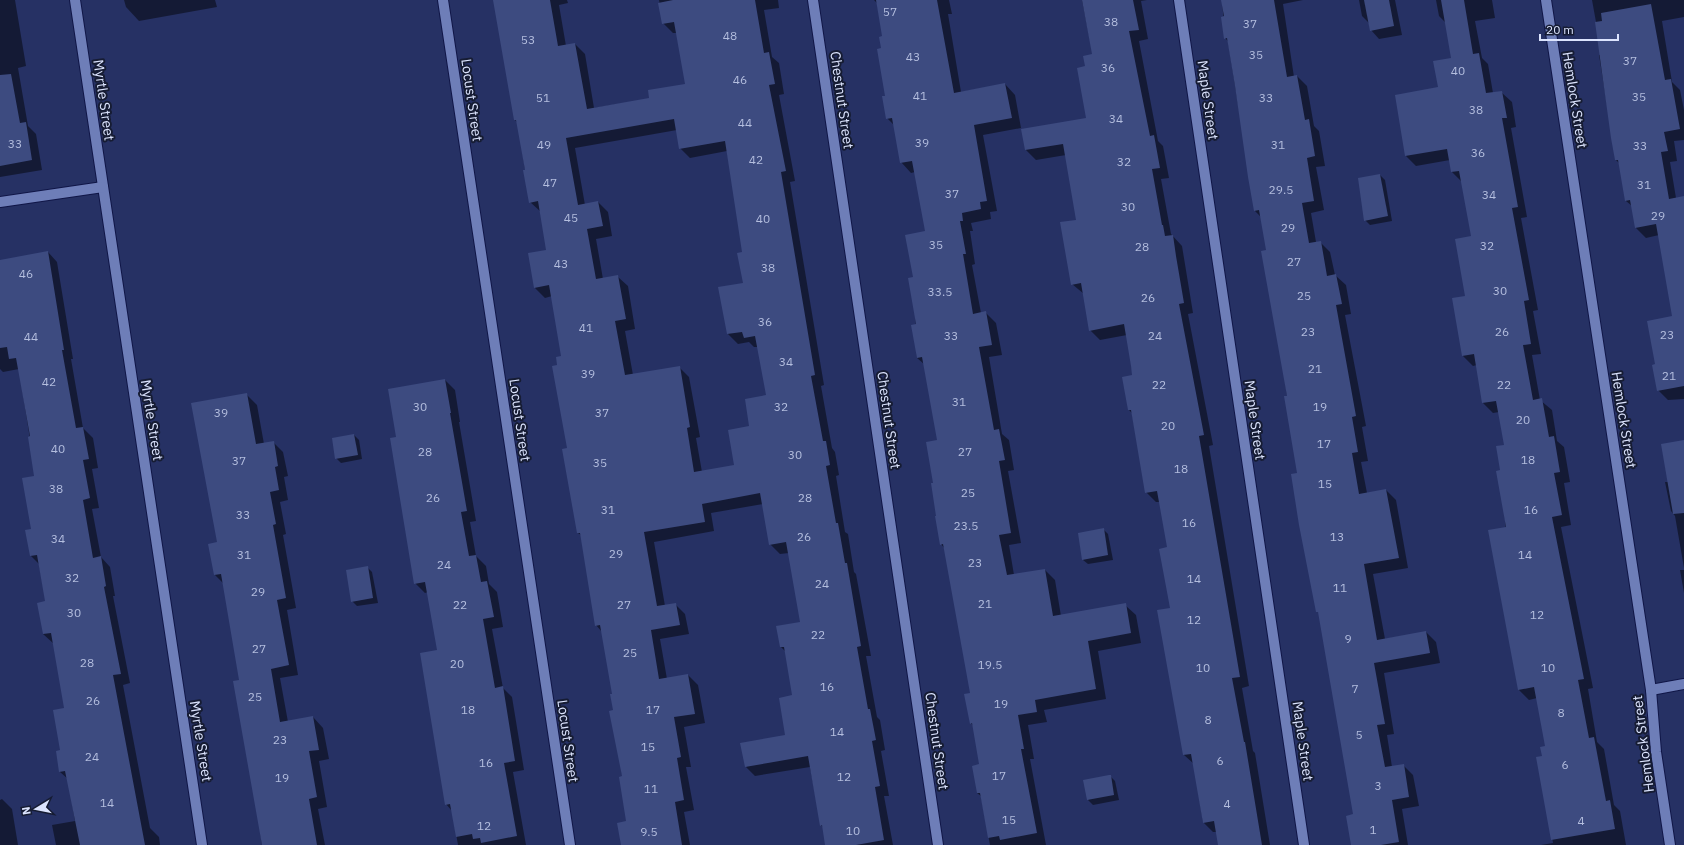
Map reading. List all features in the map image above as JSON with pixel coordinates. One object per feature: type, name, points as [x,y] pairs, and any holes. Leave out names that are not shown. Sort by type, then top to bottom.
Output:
[{"type":"street","name":"Myrtle Street","points":[[76,0],[202,845]]},
{"type":"street","name":"Locust Street","points":[[443,0],[570,845]]},
{"type":"street","name":"Chestnut Street","points":[[813,0],[938,845]]},
{"type":"street","name":"Maple Street","points":[[1179,0],[1304,845]]},
{"type":"street","name":"Hemlock Street","points":[[1546,0],[1651,690],[1656,752],[1670,845]]},
{"type":"street","points":[[0,202],[103,187]]},
{"type":"street","points":[[1651,690],[1684,684]]},
{"type":"building","points":[[493,0],[550,0],[558,46],[575,43],[587,109],[649,98],[648,90],[685,84],[674,22],[662,24],[658,3],[673,0],[755,0],[764,53],[769,52],[775,84],[769,85],[786,171],[781,172],[815,375],[811,376],[823,441],[826,441],[830,465],[826,466],[836,523],[838,523],[845,563],[847,563],[861,646],[857,647],[868,709],[870,709],[876,740],[872,741],[880,786],[875,787],[884,840],[856,845],[825,845],[822,825],[820,826],[808,756],[745,767],[740,743],[785,735],[779,698],[792,695],[784,647],[780,647],[776,626],[800,622],[786,542],[769,545],[760,493],[702,504],[705,522],[644,532],[657,606],[676,603],[680,625],[651,630],[659,679],[688,674],[695,714],[674,717],[681,757],[677,758],[684,800],[675,802],[682,845],[621,845],[617,823],[626,821],[619,777],[622,776],[609,711],[613,710],[610,694],[612,694],[600,625],[595,626],[580,533],[577,533],[562,449],[567,448],[552,366],[557,365],[556,357],[561,356],[549,285],[534,288],[528,253],[546,250],[538,201],[529,203],[516,120],[514,120]],"holes":[[[674,119],[679,149],[725,141],[742,252],[737,253],[743,283],[718,287],[727,334],[742,332],[744,338],[755,336],[766,395],[745,399],[749,426],[728,430],[734,465],[694,472],[687,428],[690,427],[680,366],[625,375],[615,321],[626,319],[618,275],[596,279],[587,229],[603,226],[598,201],[578,205],[566,138]]]},
{"type":"building","points":[[876,0],[937,0],[954,93],[1005,83],[1012,118],[974,125],[987,201],[980,202],[981,209],[962,213],[963,221],[960,221],[966,254],[963,254],[973,314],[986,311],[992,345],[979,347],[994,430],[999,429],[1005,460],[999,461],[1011,533],[999,535],[1007,575],[1045,569],[1053,616],[1126,603],[1131,633],[1088,641],[1096,689],[1035,700],[1037,712],[1018,715],[1024,749],[1021,749],[1037,833],[1000,840],[999,836],[988,838],[980,793],[977,793],[972,766],[979,764],[972,723],[970,724],[964,694],[970,693],[943,544],[940,545],[935,516],[931,483],[933,483],[926,442],[937,440],[922,357],[917,358],[911,325],[916,324],[908,278],[913,277],[905,235],[925,231],[912,161],[900,163],[892,118],[886,119],[882,96],[885,96],[877,49],[881,48],[879,37],[882,36]]},
{"type":"building","points":[[1082,0],[1133,0],[1139,30],[1129,31],[1150,136],[1154,135],[1160,168],[1152,169],[1162,225],[1165,236],[1173,235],[1184,303],[1179,304],[1204,435],[1199,436],[1240,677],[1232,678],[1245,742],[1262,845],[1218,845],[1214,821],[1203,823],[1191,754],[1183,755],[1157,610],[1170,608],[1159,549],[1167,547],[1157,491],[1145,493],[1131,410],[1128,410],[1122,377],[1132,375],[1124,324],[1089,331],[1081,283],[1071,285],[1060,222],[1076,220],[1063,144],[1025,150],[1021,129],[1086,118],[1077,68],[1085,66],[1083,56],[1092,54]]},
{"type":"building","points":[[1221,0],[1274,0],[1287,77],[1297,75],[1305,120],[1309,119],[1315,156],[1307,158],[1314,201],[1302,203],[1309,243],[1321,241],[1327,276],[1336,274],[1342,304],[1336,305],[1356,416],[1352,417],[1358,452],[1352,453],[1359,494],[1386,489],[1399,558],[1364,564],[1377,640],[1426,631],[1430,653],[1374,663],[1385,724],[1377,725],[1385,767],[1404,764],[1409,797],[1392,800],[1399,842],[1381,845],[1351,845],[1346,816],[1353,814],[1318,612],[1316,612],[1299,525],[1291,474],[1297,473],[1284,396],[1287,396],[1261,251],[1266,250],[1259,210],[1254,211],[1227,38],[1224,39],[1221,17],[1224,16]]},
{"type":"building","points":[[1364,0],[1389,0],[1394,26],[1370,31]]},
{"type":"building","points":[[1441,0],[1464,0],[1473,54],[1479,53],[1486,93],[1502,91],[1507,118],[1502,118],[1518,207],[1512,208],[1529,300],[1524,301],[1531,344],[1523,345],[1533,400],[1542,398],[1549,437],[1554,436],[1560,472],[1554,473],[1562,515],[1552,517],[1584,679],[1578,680],[1589,738],[1594,737],[1606,801],[1610,800],[1615,829],[1551,840],[1536,757],[1542,756],[1540,747],[1545,746],[1534,687],[1518,690],[1488,530],[1506,527],[1496,471],[1500,470],[1496,446],[1504,445],[1496,401],[1482,403],[1474,354],[1462,356],[1452,298],[1465,296],[1455,239],[1471,236],[1459,171],[1451,172],[1447,149],[1405,156],[1395,95],[1438,87],[1433,61],[1451,58]]},
{"type":"building","points":[[1651,4],[1665,80],[1671,79],[1680,129],[1664,132],[1668,151],[1661,152],[1669,199],[1684,196],[1684,386],[1657,391],[1652,365],[1655,364],[1647,321],[1672,316],[1656,224],[1635,228],[1630,200],[1625,201],[1618,160],[1615,160],[1611,138],[1595,22],[1602,21],[1601,13]]},
{"type":"building","points":[[11,74],[20,123],[26,122],[32,160],[0,166],[0,75]]},
{"type":"building","points":[[1380,174],[1388,216],[1364,221],[1358,178]]},
{"type":"building","points":[[48,251],[64,350],[62,350],[76,428],[83,427],[89,459],[83,460],[90,498],[83,500],[93,558],[101,556],[106,586],[104,587],[121,674],[113,675],[145,845],[80,845],[65,771],[59,772],[56,751],[60,750],[53,710],[64,708],[51,633],[43,634],[37,603],[45,601],[37,555],[30,556],[25,530],[31,529],[22,478],[34,476],[28,437],[30,436],[16,358],[9,359],[7,347],[0,348],[0,260]]},
{"type":"building","points":[[445,379],[467,511],[461,512],[469,556],[476,555],[481,582],[487,581],[494,617],[483,619],[495,688],[503,686],[515,761],[504,763],[517,836],[481,843],[480,838],[473,839],[472,834],[456,837],[450,804],[445,805],[420,653],[437,650],[425,582],[414,584],[390,438],[396,437],[388,389]]},
{"type":"building","points":[[247,393],[256,444],[274,441],[278,466],[275,467],[279,490],[270,492],[276,524],[273,525],[286,598],[277,600],[289,665],[271,669],[280,722],[313,716],[319,750],[309,751],[317,797],[309,799],[317,845],[262,845],[233,681],[239,680],[221,574],[214,575],[208,544],[217,542],[191,403]]},
{"type":"building","points":[[354,434],[358,455],[335,459],[332,438]]},
{"type":"building","points":[[1684,440],[1684,513],[1673,514],[1661,444]]},
{"type":"building","points":[[1104,528],[1108,555],[1082,560],[1078,533]]},
{"type":"building","points":[[368,566],[373,598],[351,602],[346,570]]},
{"type":"building","points":[[1111,775],[1114,795],[1087,800],[1083,780]]}]
